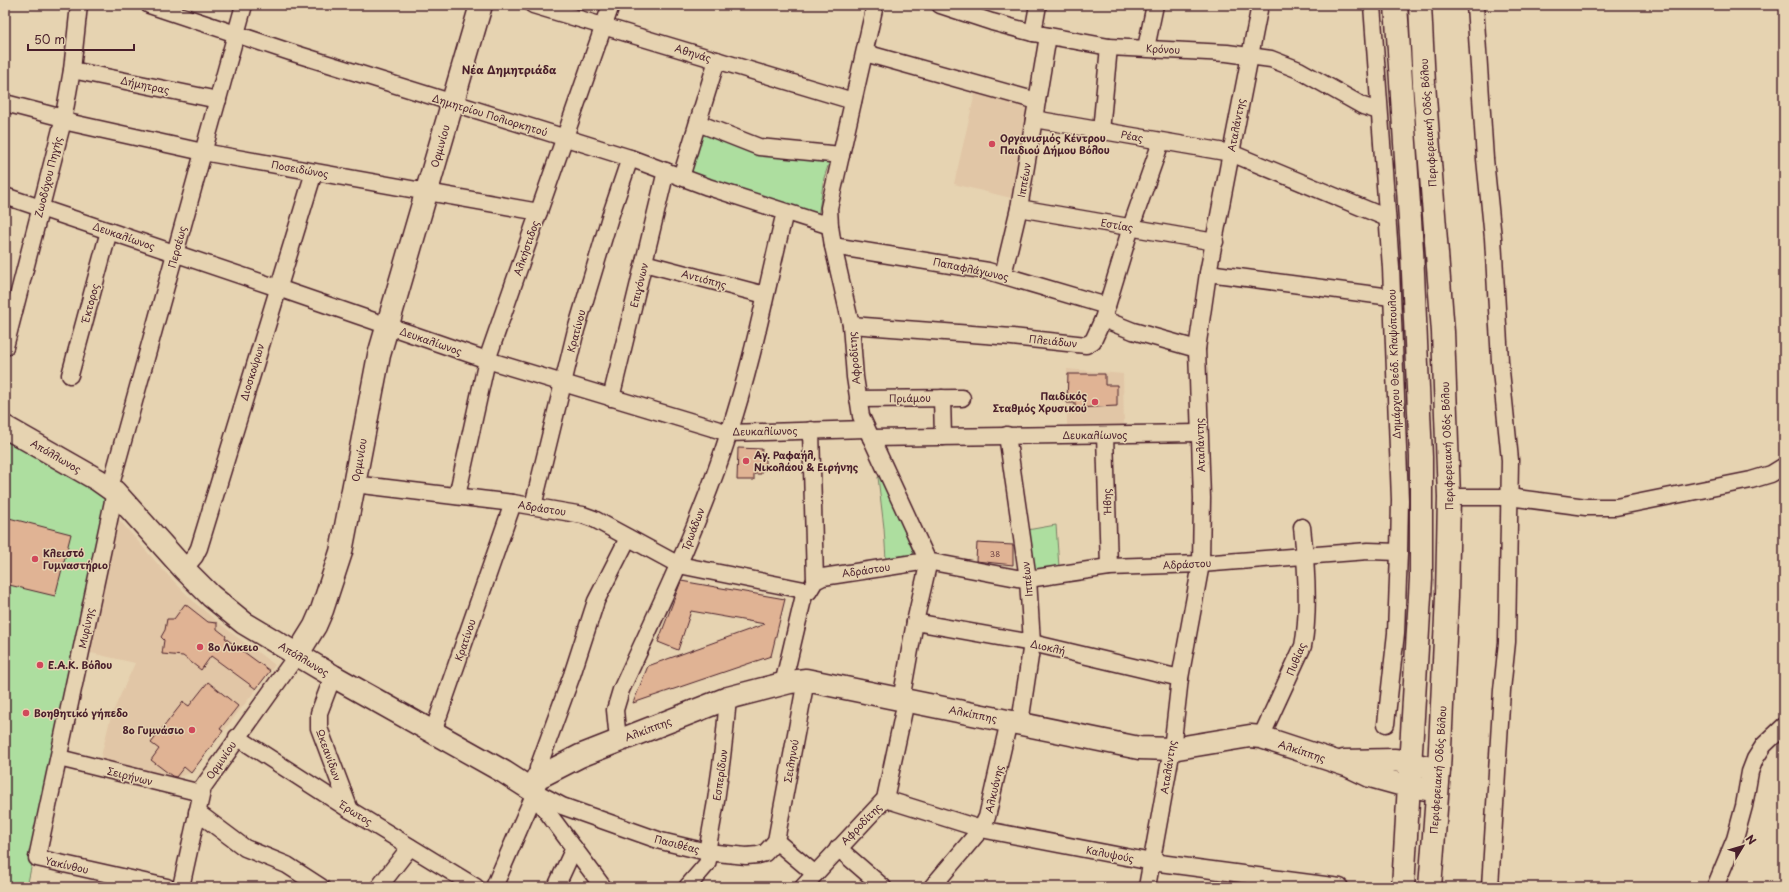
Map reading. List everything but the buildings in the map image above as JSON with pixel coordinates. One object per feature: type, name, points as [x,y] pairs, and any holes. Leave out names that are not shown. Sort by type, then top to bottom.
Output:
[{"type":"street","name":"Ζωοδόχου Πηγής","points":[[5,347],[63,120],[72,70],[79,5]]},
{"type":"street","name":"Δημητρίου Πολιορκητού","points":[[149,5],[236,35],[630,158],[681,177],[830,226]]},
{"type":"street","name":"Περσέως","points":[[112,490],[244,5]]},
{"type":"street","name":"Ορμινίου","points":[[181,887],[201,793],[206,782],[297,655],[315,626],[328,594],[342,546],[371,391],[387,326],[480,5]]},
{"type":"street","name":"Αθηνάς","points":[[533,5],[853,101]]},
{"type":"street","name":"Αλκήστιδος","points":[[457,496],[487,360],[611,5]]},
{"type":"street","name":"Αφροδίτης","points":[[803,887],[885,799],[904,701],[915,622],[927,561],[868,433],[858,399],[851,325],[833,246],[830,226],[829,208],[831,197],[875,5]]},
{"type":"street","name":"Κρόνου","points":[[940,5],[969,10],[1040,34],[1109,47],[1249,55],[1271,59],[1284,63],[1318,80],[1363,106],[1379,111]]},
{"type":"street","name":"Ιππέων","points":[[1003,275],[1019,208],[1037,101],[1040,34],[1038,5]]},
{"type":"street","points":[[1146,48],[1155,5]]},
{"type":"street","name":"Αταλάντης","points":[[1147,887],[1172,748],[1180,678],[1200,564],[1202,498],[1197,349],[1208,273],[1249,55],[1260,5]]},
{"type":"street","name":"Δημάρχου Θεόδ. Κλαψόπουλου","points":[[1372,5],[1395,346],[1400,500],[1396,633],[1386,724]]},
{"type":"street","points":[[1396,5],[1412,250],[1421,457],[1421,579],[1404,887]]},
{"type":"street","name":"Περιφερειακή Οδός Βόλου","points":[[1420,5],[1424,84],[1443,332],[1449,497],[1447,588],[1438,780],[1430,887]]},
{"type":"street","points":[[1474,5],[1485,159],[1493,238],[1500,361],[1510,452],[1507,642],[1502,690],[1490,887]]},
{"type":"street","points":[[1102,131],[1109,47]]},
{"type":"street","points":[[865,53],[1037,101]]},
{"type":"street","points":[[681,177],[717,60]]},
{"type":"street","name":"Δήμητρας","points":[[72,70],[218,100]]},
{"type":"street","name":"Ποσειδώνος","points":[[5,103],[63,120],[203,152],[539,212]]},
{"type":"street","name":"Ρέας","points":[[1034,119],[1230,153],[1387,218]]},
{"type":"street","points":[[698,123],[759,147],[841,155]]},
{"type":"street","name":"Πλειάδων","points":[[851,325],[1012,337],[1086,345],[1093,341],[1105,312],[1131,227],[1162,142]]},
{"type":"street","name":"Κρατίνου","points":[[533,506],[562,384],[591,276],[630,158]]},
{"type":"street","name":"Επιγόνων","points":[[611,398],[666,171]]},
{"type":"street","name":"Διοσκούρων","points":[[184,569],[195,556],[199,548],[314,172]]},
{"type":"street","name":"Δευκαλίωνος","points":[[5,196],[487,360],[562,384],[729,433],[811,430],[943,437],[1199,433]]},
{"type":"street","name":"Εστίας","points":[[1019,208],[1215,242]]},
{"type":"street","name":"Τρωάδων","points":[[618,740],[615,710],[621,690],[679,565],[729,433],[753,350],[785,212]]},
{"type":"street","name":"Έκτορος","points":[[70,375],[109,231]]},
{"type":"street","name":"Παπαφλάγωνος","points":[[833,246],[927,260],[1003,275],[1105,312],[1133,331],[1197,349]]},
{"type":"street","name":"Αντιόπης","points":[[644,263],[765,295]]},
{"type":"street","points":[[1208,273],[1391,297]]},
{"type":"street","points":[[942,398],[943,437]]},
{"type":"street","name":"Πριάμου","points":[[858,399],[962,398]]},
{"type":"street","name":"Απόλλωνος","points":[[5,427],[112,490],[184,569],[228,611],[258,632],[333,676],[534,788],[574,848],[603,887]]},
{"type":"street","points":[[783,684],[810,586],[811,430]]},
{"type":"street","name":"Ιππέων","points":[[1006,435],[1028,579],[1032,643],[1014,722]]},
{"type":"street","name":"Ήβης","points":[[1105,435],[1109,567]]},
{"type":"street","points":[[1449,497],[1509,497],[1586,507],[1616,507],[1751,480],[1771,474],[1784,466]]},
{"type":"street","name":"Αδράστου","points":[[354,484],[513,503],[583,515],[594,519],[679,565],[810,586],[823,577],[927,561],[1028,579],[1109,567],[1200,564],[1368,550],[1399,552]]},
{"type":"street","name":"Μυρίνης","points":[[37,858],[59,758],[112,490]]},
{"type":"street","name":"Κρατίνου","points":[[433,732],[513,503]]},
{"type":"street","name":"Πυθίας","points":[[1261,737],[1303,646],[1306,631],[1305,556],[1302,527]]},
{"type":"street","points":[[494,887],[534,788],[538,768],[572,675],[596,601],[628,538]]},
{"type":"street","name":"Διοκλή","points":[[915,622],[1032,643],[1180,678]]},
{"type":"street","name":"Ωκεανίδων","points":[[333,676],[319,713],[319,728],[350,810]]},
{"type":"street","name":"Αλκίππης","points":[[618,740],[728,698],[783,684],[806,680],[1139,748],[1172,748],[1250,736],[1261,737],[1333,761],[1370,776],[1410,786],[1438,780]]},
{"type":"street","name":"Σειληνού","points":[[776,841],[806,680]]},
{"type":"street","name":"Εσπερίδων","points":[[688,887],[707,864],[725,739],[728,698]]},
{"type":"street","name":"Αλκυόνης","points":[[932,887],[981,829],[990,810],[1014,722]]},
{"type":"street","points":[[1715,887],[1736,840],[1750,772],[1755,759],[1764,745],[1784,726]]},
{"type":"street","name":"Έρωτος","points":[[238,737],[350,810],[476,887]]},
{"type":"street","points":[[534,788],[564,763],[618,740]]},
{"type":"street","name":"Σειρήνων","points":[[59,758],[201,793]]},
{"type":"street","points":[[1333,761],[1395,760],[1411,763],[1438,780]]},
{"type":"street","name":"Πασιθέας","points":[[534,788],[562,806],[661,841],[708,852],[746,856],[758,855],[765,853],[776,841]]},
{"type":"street","name":"Καλυψούς","points":[[885,799],[981,829],[1251,881],[1340,887]]},
{"type":"street","points":[[197,812],[245,848],[287,865],[321,887]]},
{"type":"street","points":[[776,841],[815,874]]},
{"type":"street","points":[[379,887],[410,847]]},
{"type":"street","points":[[556,887],[574,848]]},
{"type":"street","points":[[838,848],[883,887]]},
{"type":"street","name":"Υακίνθου","points":[[37,858],[167,887]]},
{"type":"shaded area","name":"Οργανισμός Κέντρου Παιδιού Δήμου Βόλου","points":[[976,89],[1029,104],[1011,198],[954,184]]},
{"type":"shaded area","name":"Παιδικός Σταθμός Χρυσικού","points":[[1067,369],[1123,374],[1124,429],[1067,430]]},
{"type":"shaded area","points":[[115,515],[163,570],[196,604],[275,665],[191,773],[175,778],[100,760],[111,716],[135,663],[87,652]]},
{"type":"green space","points":[[702,133],[763,154],[829,163],[824,178],[818,217],[689,175]]},
{"type":"green space","name":"Ε.Α.Κ. Βόλου","points":[[5,437],[110,494],[27,887],[5,887]]},
{"type":"green space","points":[[878,477],[882,478],[916,558],[886,560]]},
{"type":"green space","points":[[1056,525],[1059,567],[1031,571],[1027,530]]},
{"type":"place","name":"Οργανισμός Κέντρου Παιδιού Δήμου Βόλου","points":[[992,144]]},
{"type":"place","name":"Παιδικός Σταθμός Χρυσικού","points":[[1095,402]]},
{"type":"place","name":"Αγ. Ραφαήλ, Νικολάου & Ειρήνης","points":[[746,461]]},
{"type":"place","name":"Κλειστό Γυμναστήριο","points":[[35,559]]},
{"type":"place","name":"8ο Λύκειο","points":[[200,647]]},
{"type":"place","name":"Ε.Α.Κ. Βόλου","points":[[40,665]]},
{"type":"place","name":"Βοηθητικό γήπεδο","points":[[26,713]]},
{"type":"place","name":"8ο Γυμνάσιο","points":[[192,730]]},
{"type":"district","name":"Νέα Δημητριάδα","points":[[509,70]]}]
